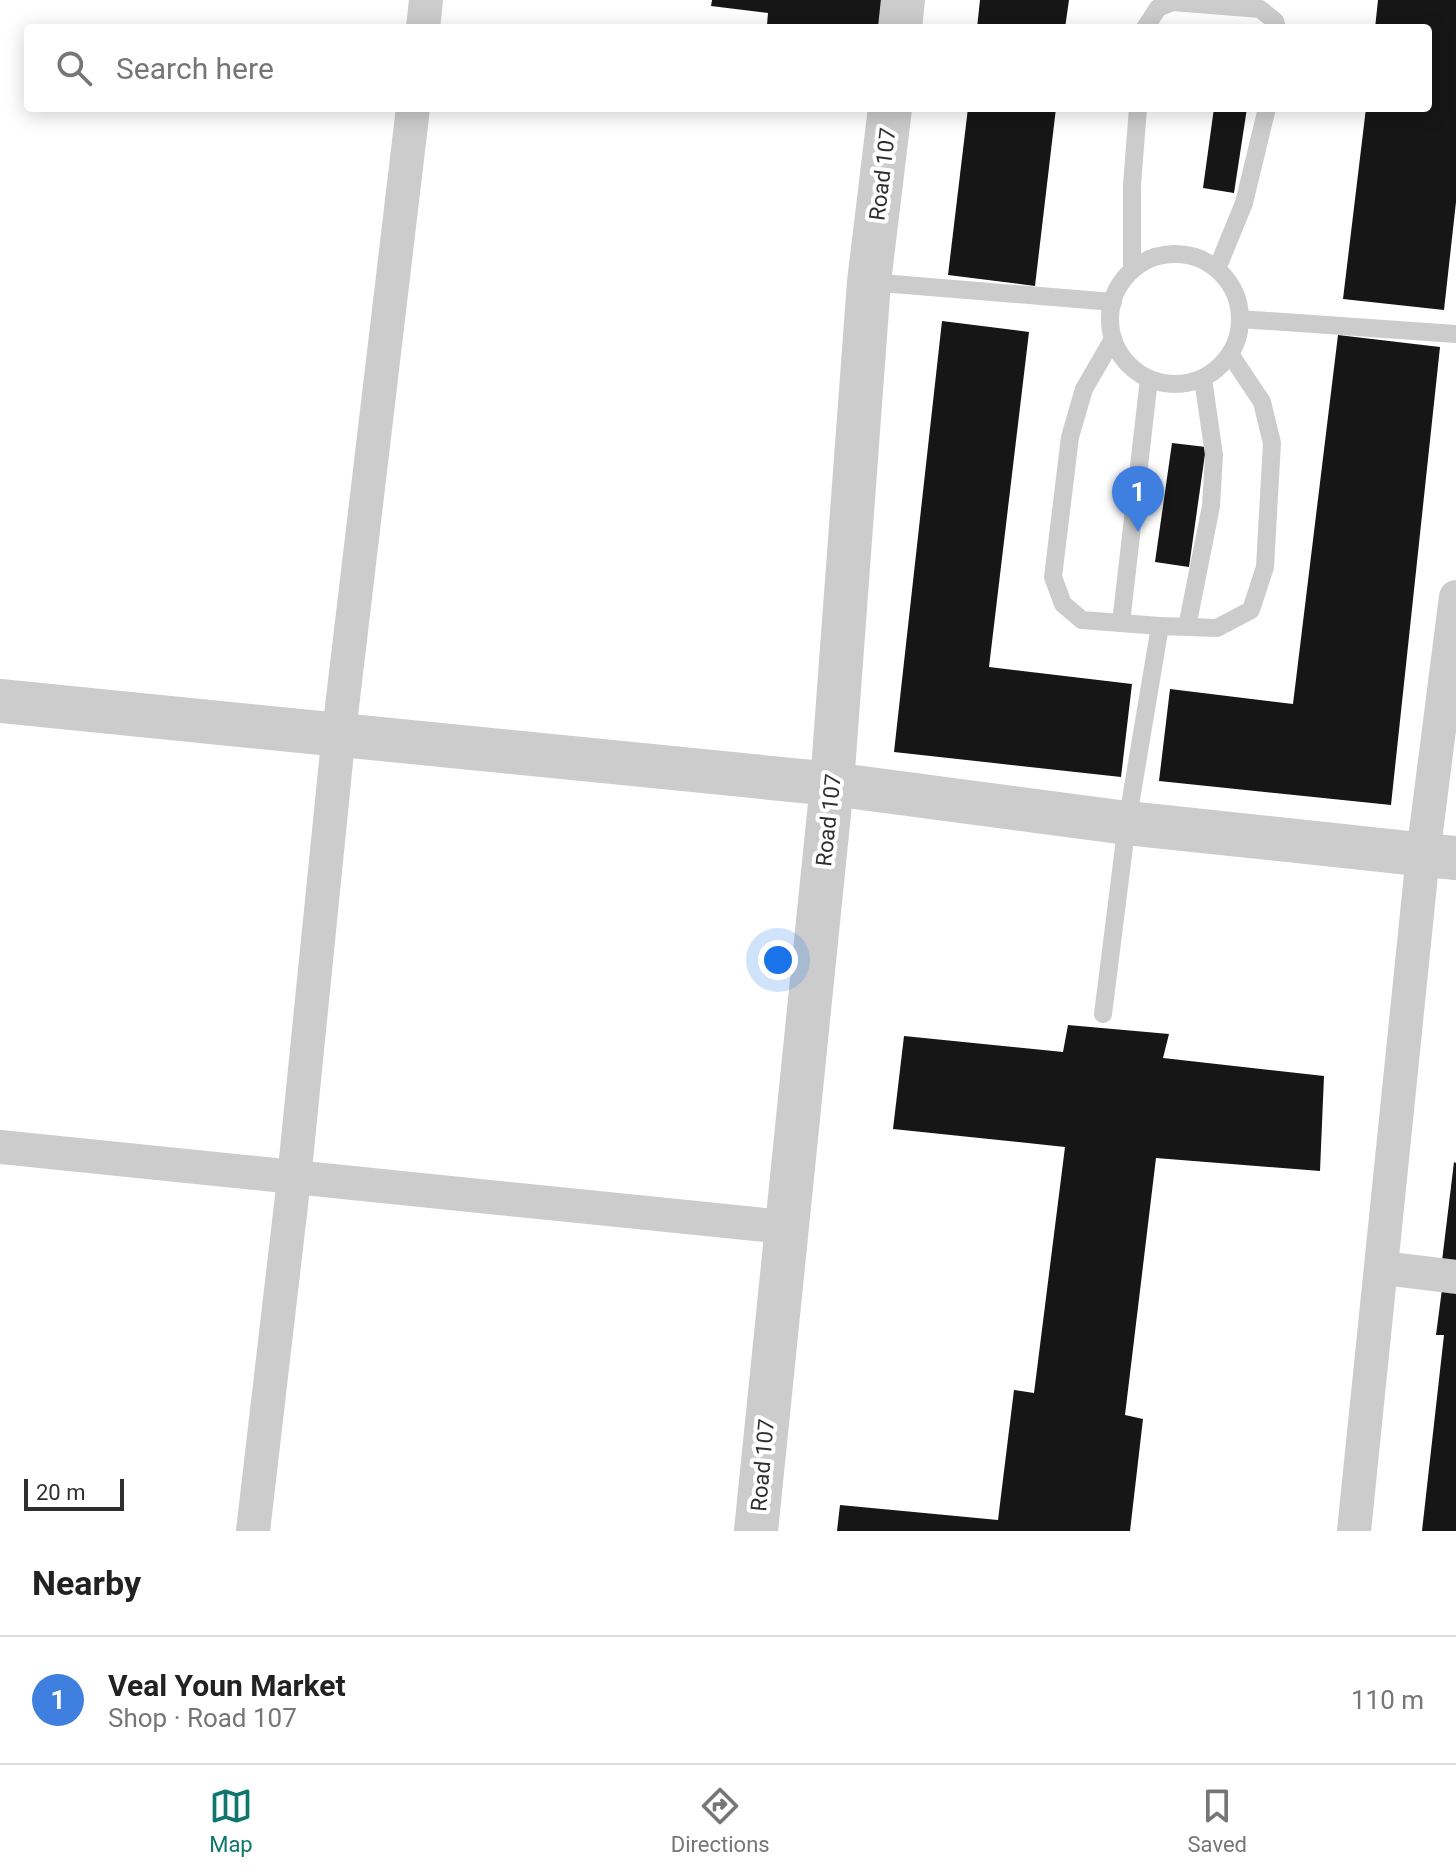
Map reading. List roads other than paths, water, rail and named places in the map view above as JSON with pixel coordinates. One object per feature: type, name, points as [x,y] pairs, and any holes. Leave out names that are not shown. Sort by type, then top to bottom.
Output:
[{"type":"street","points":[[423,24],[426,0]]},
{"type":"street","points":[[900,24],[903,0]]},
{"type":"street","points":[[253,1531],[294,1179],[339,732],[413,112]]},
{"type":"street","name":"Road 107","points":[[756,1531],[784,1227],[832,784],[869,282],[890,112]]},
{"type":"street","points":[[1354,1531],[1383,1268],[1440,856],[1456,597]]},
{"type":"street","points":[[0,701],[339,732],[832,784],[1127,823],[1440,856]]},
{"type":"street","points":[[0,1147],[784,1227]]},
{"type":"street","points":[[1383,1268],[1456,1277]]},
{"type":"lane","points":[[1148,24],[1158,8],[1173,2],[1260,9],[1276,24]]},
{"type":"lane","points":[[1132,270],[1132,185],[1138,112]]},
{"type":"lane","points":[[1217,269],[1244,203],[1266,112]]},
{"type":"lane","points":[[1113,339],[1133,369],[1149,379],[1185,384],[1203,379],[1230,354],[1240,319],[1230,283],[1202,259],[1166,255],[1148,260],[1132,270],[1113,302],[1113,339],[1084,389],[1070,437],[1053,577],[1063,604],[1082,620],[1217,628],[1251,610],[1265,567],[1272,443],[1262,402],[1230,354]]},
{"type":"lane","points":[[869,282],[1113,302]]},
{"type":"lane","points":[[1240,319],[1456,334]]},
{"type":"lane","points":[[1121,623],[1149,379]]},
{"type":"lane","points":[[1187,627],[1211,506],[1214,455],[1203,379]]},
{"type":"lane","points":[[1103,1014],[1127,823],[1160,626]]},
{"type":"place","name":"Veal Youn Market","points":[[1138,532]]}]
